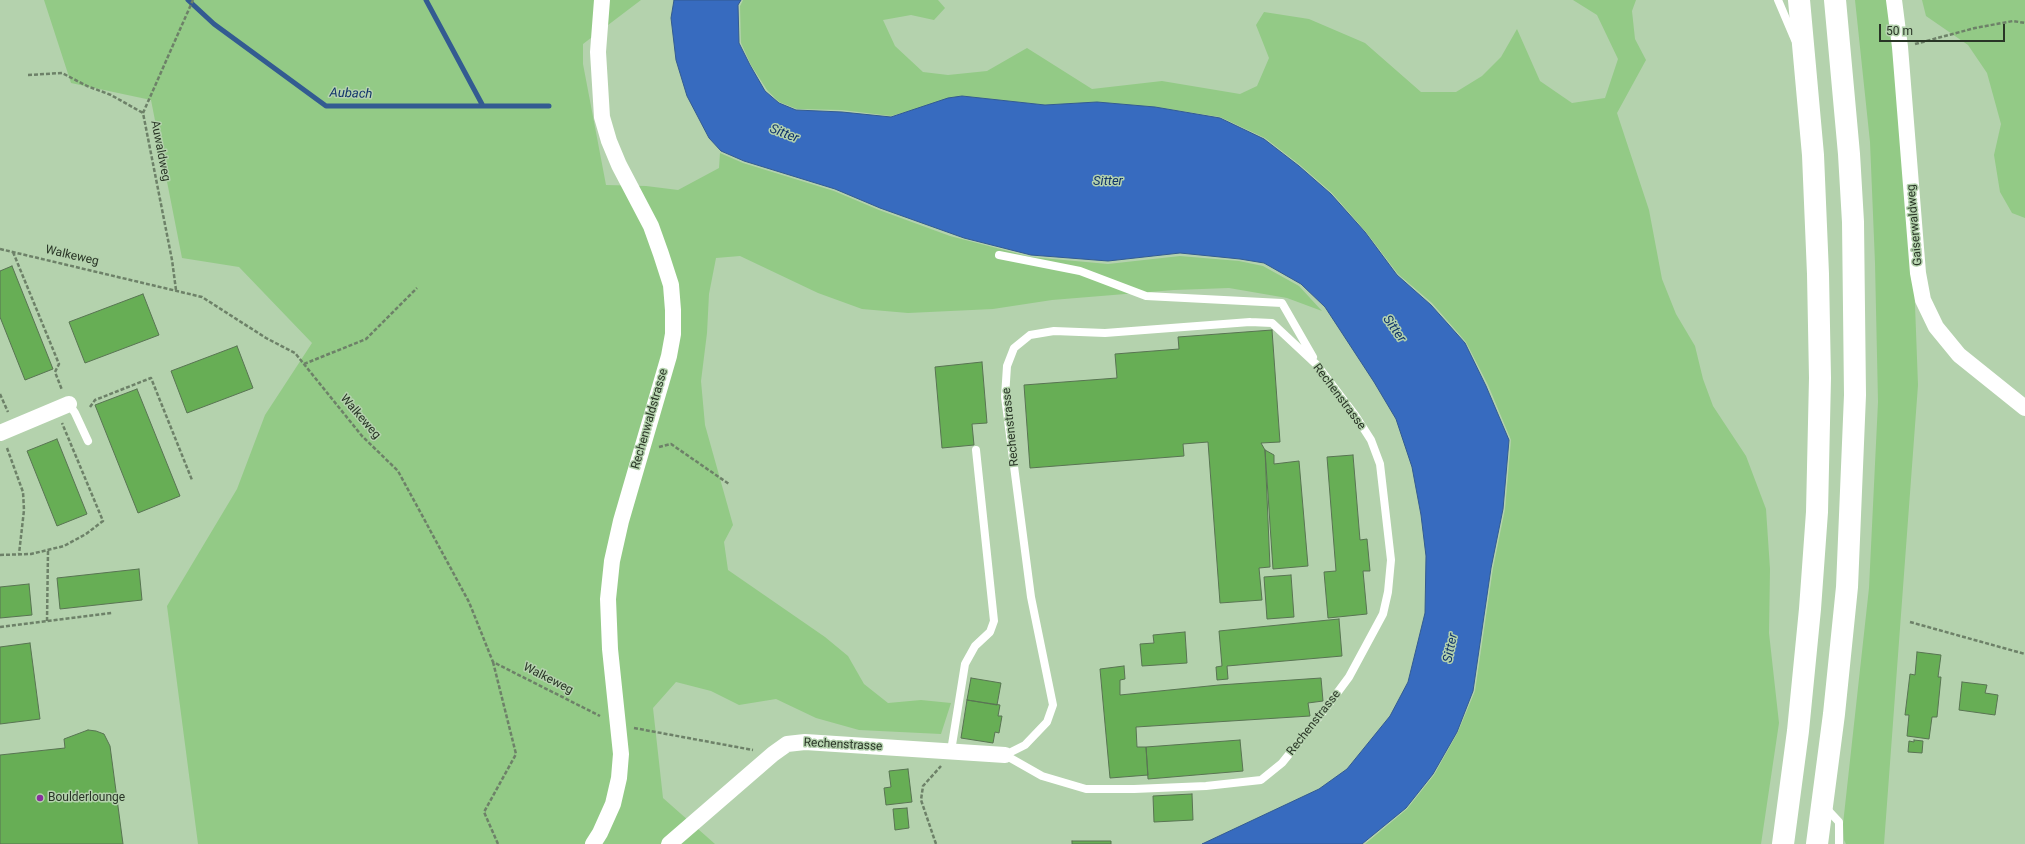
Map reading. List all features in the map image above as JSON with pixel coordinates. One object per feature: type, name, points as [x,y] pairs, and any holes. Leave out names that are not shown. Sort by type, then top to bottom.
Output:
[{"type":"highway","points":[[1783,844],[1798,731],[1810,609],[1817,512],[1820,378],[1818,274],[1813,155],[1799,0]]},
{"type":"highway","points":[[1817,844],[1834,714],[1847,587],[1856,395],[1853,222],[1848,139],[1835,0]]},
{"type":"street","name":"Rechenwaldstrasse","points":[[593,844],[600,833],[613,804],[619,778],[621,754],[610,649],[608,599],[612,561],[621,521],[669,356],[673,334],[671,285],[662,254],[650,226],[619,165],[609,141],[602,117],[598,52],[602,0]]},
{"type":"street","name":"Gaiserwaldweg","points":[[1894,0],[1900,47],[1918,273],[1922,300],[1936,327],[1960,355],[2025,408]]},
{"type":"street","points":[[2,438],[69,404]]},
{"type":"street","name":"Rechenstrasse","points":[[669,844],[787,744],[805,742],[1004,755]]},
{"type":"lane","points":[[1778,0],[1805,65]]},
{"type":"lane","points":[[999,255],[1080,271],[1146,296],[1282,303],[1317,365]]},
{"type":"lane","name":"Rechenstrasse","points":[[1250,322],[1272,323],[1317,365],[1371,440],[1380,464],[1391,560],[1388,592],[1383,614],[1349,677],[1282,763],[1261,780],[1206,786],[1134,790],[1086,789],[1042,776],[1004,755],[1025,745],[1047,722],[1053,705],[1031,597],[1005,398],[1007,366],[1014,348],[1030,335],[1054,331],[1105,333],[1250,322]]},
{"type":"lane","points":[[69,404],[75,413],[88,441]]},
{"type":"lane","points":[[951,751],[965,664],[976,646],[990,632],[994,621],[976,450]]},
{"type":"lane","points":[[1823,804],[1839,822],[1839,844]]},
{"type":"path","name":"Auwaldweg","points":[[176,290],[172,260],[143,113],[154,92],[193,0]]},
{"type":"path","points":[[1900,47],[1975,28],[2013,21],[2025,23]]},
{"type":"path","points":[[28,75],[62,72],[87,86],[111,95],[143,113]]},
{"type":"path","name":"Walkeweg","points":[[0,248],[202,297],[266,338],[294,353],[362,436],[398,471],[469,602],[493,662],[601,716]]},
{"type":"path","points":[[13,252],[58,364],[55,372],[64,396],[69,404]]},
{"type":"path","points":[[304,364],[366,339],[417,288]]},
{"type":"path","points":[[90,407],[95,400],[151,378],[192,480]]},
{"type":"path","points":[[0,394],[10,418]]},
{"type":"path","points":[[0,555],[48,551],[64,546],[86,534],[103,521],[60,419]]},
{"type":"path","points":[[2,438],[23,492],[24,510],[19,554]]},
{"type":"path","points":[[641,452],[671,444],[729,484]]},
{"type":"path","points":[[47,621],[48,551]]},
{"type":"path","points":[[0,627],[112,613]]},
{"type":"path","points":[[1910,622],[2025,654]]},
{"type":"path","points":[[493,662],[516,754],[484,812],[498,844]]},
{"type":"path","points":[[627,726],[717,745],[774,754]]},
{"type":"path","points":[[936,844],[921,800],[923,786],[948,759],[951,751]]},
{"type":"green space","points":[[44,0],[641,0],[583,44],[583,64],[606,185],[646,186],[678,190],[719,168],[720,153],[743,163],[834,191],[879,210],[950,236],[1031,257],[1108,264],[1180,256],[1239,261],[1263,266],[1299,286],[1322,311],[1287,298],[1229,288],[1174,290],[1052,300],[993,309],[908,313],[862,309],[818,293],[740,256],[716,258],[709,294],[707,333],[701,381],[705,425],[733,525],[724,542],[728,570],[825,637],[848,656],[864,684],[888,703],[921,700],[951,703],[941,734],[859,730],[816,718],[776,699],[739,705],[711,691],[676,682],[653,708],[663,798],[715,844],[198,844],[167,606],[237,489],[265,415],[312,343],[239,267],[182,258],[151,100],[71,83]]},
{"type":"green space","points":[[743,0],[938,0],[945,8],[934,20],[911,15],[883,20],[895,46],[923,72],[948,75],[987,71],[1027,48],[1092,89],[1162,81],[1240,94],[1257,86],[1269,58],[1256,25],[1264,12],[1309,19],[1365,43],[1421,92],[1456,92],[1482,76],[1501,57],[1517,29],[1540,81],[1572,103],[1605,98],[1618,59],[1597,15],[1573,0],[1636,0],[1632,11],[1635,39],[1646,60],[1617,113],[1649,210],[1662,279],[1676,314],[1695,346],[1703,379],[1713,406],[1746,456],[1766,509],[1770,569],[1769,633],[1779,723],[1761,844],[1365,844],[1407,809],[1434,775],[1458,732],[1475,691],[1493,568],[1505,509],[1511,440],[1488,385],[1466,342],[1432,303],[1398,274],[1366,232],[1332,193],[1300,165],[1265,138],[1220,117],[1155,107],[1097,102],[1045,105],[962,96],[891,116],[842,110],[797,109],[779,102],[767,90],[751,65],[741,43],[740,6]]},
{"type":"green space","points":[[1855,0],[1888,0],[1914,278],[1918,385],[1884,844],[1846,844],[1844,840],[1843,824],[1869,588],[1878,402],[1875,263],[1870,142]]},
{"type":"green space","points":[[1922,0],[2025,0],[2025,218],[2012,213],[2000,192],[1994,155],[2001,124],[1987,73],[1968,45],[1926,16]]},
{"type":"water","name":"Sitter","points":[[674,0],[741,0],[738,5],[739,43],[750,65],[765,91],[779,103],[796,110],[842,112],[891,117],[948,98],[962,96],[1045,105],[1097,102],[1155,107],[1220,118],[1264,139],[1299,166],[1331,194],[1365,232],[1397,275],[1431,305],[1465,343],[1486,386],[1509,440],[1503,509],[1491,568],[1473,691],[1457,732],[1433,774],[1406,808],[1362,844],[1202,844],[1319,789],[1347,769],[1390,716],[1408,682],[1425,613],[1426,556],[1421,515],[1412,467],[1396,419],[1374,382],[1325,307],[1301,284],[1264,263],[1180,253],[1108,261],[1031,255],[964,238],[880,208],[835,189],[744,161],[721,151],[709,138],[687,96],[676,60],[671,18]]},
{"type":"building","points":[[12,266],[53,369],[25,380],[0,317],[0,271]]},
{"type":"building","points":[[143,294],[159,335],[85,363],[69,322]]},
{"type":"building","points":[[1272,330],[1280,442],[1261,443],[1265,450],[1270,567],[1259,568],[1262,600],[1220,603],[1208,442],[1183,444],[1184,456],[1030,468],[1024,385],[1117,378],[1115,354],[1179,349],[1178,337]]},
{"type":"building","points":[[237,346],[253,388],[187,413],[171,371]]},
{"type":"building","points":[[982,362],[987,423],[972,424],[974,445],[942,448],[935,367]]},
{"type":"building","points":[[137,389],[180,496],[138,513],[95,405]]},
{"type":"building","points":[[57,439],[87,514],[57,526],[27,451]]},
{"type":"building","points":[[1265,450],[1274,455],[1274,464],[1299,461],[1308,566],[1273,569]]},
{"type":"building","points":[[1353,455],[1360,540],[1367,539],[1370,571],[1363,571],[1367,614],[1328,618],[1324,572],[1336,571],[1327,457]]},
{"type":"building","points":[[139,569],[142,600],[60,609],[57,578]]},
{"type":"building","points":[[1291,575],[1294,617],[1267,619],[1264,577]]},
{"type":"building","points":[[29,584],[32,615],[0,618],[0,587]]},
{"type":"building","points":[[1339,619],[1342,656],[1227,666],[1228,679],[1217,680],[1216,667],[1222,666],[1219,631]]},
{"type":"building","points":[[1185,632],[1187,663],[1142,666],[1140,644],[1154,643],[1153,635]]},
{"type":"building","points":[[30,643],[40,719],[0,724],[0,647]]},
{"type":"building","points":[[1917,652],[1941,655],[1938,677],[1941,677],[1937,717],[1932,717],[1929,739],[1907,736],[1909,715],[1905,715],[1910,674],[1915,675]]},
{"type":"building","points":[[1124,666],[1125,679],[1120,680],[1120,695],[1219,685],[1321,678],[1323,701],[1308,703],[1310,716],[1136,727],[1137,747],[1146,747],[1148,775],[1110,778],[1100,669]]},
{"type":"building","points":[[971,678],[1001,683],[997,705],[967,700]]},
{"type":"building","points":[[1962,682],[1987,685],[1985,693],[1998,695],[1995,715],[1959,710]]},
{"type":"building","points":[[967,700],[1000,705],[998,716],[1002,716],[999,733],[995,732],[993,743],[961,738]]},
{"type":"building","points":[[88,730],[104,734],[110,746],[123,844],[0,844],[0,755],[65,748],[64,739]]},
{"type":"building","points":[[1240,740],[1243,771],[1148,779],[1146,747]]},
{"type":"building","points":[[1914,740],[1923,741],[1922,753],[1908,752],[1909,741],[1914,742]]},
{"type":"building","points":[[908,769],[912,802],[886,805],[884,788],[891,787],[889,771]]},
{"type":"building","points":[[1192,794],[1193,820],[1154,822],[1153,796]]},
{"type":"building","points":[[907,808],[909,828],[895,830],[893,809]]},
{"type":"building","points":[[1072,841],[1111,841],[1111,844],[1072,844]]},
{"type":"waterway","name":"Aubach","points":[[188,0],[214,24],[326,106],[549,106]]},
{"type":"waterway","points":[[426,0],[483,106]]},
{"type":"place","name":"Boulderlounge","points":[[40,798]]}]
